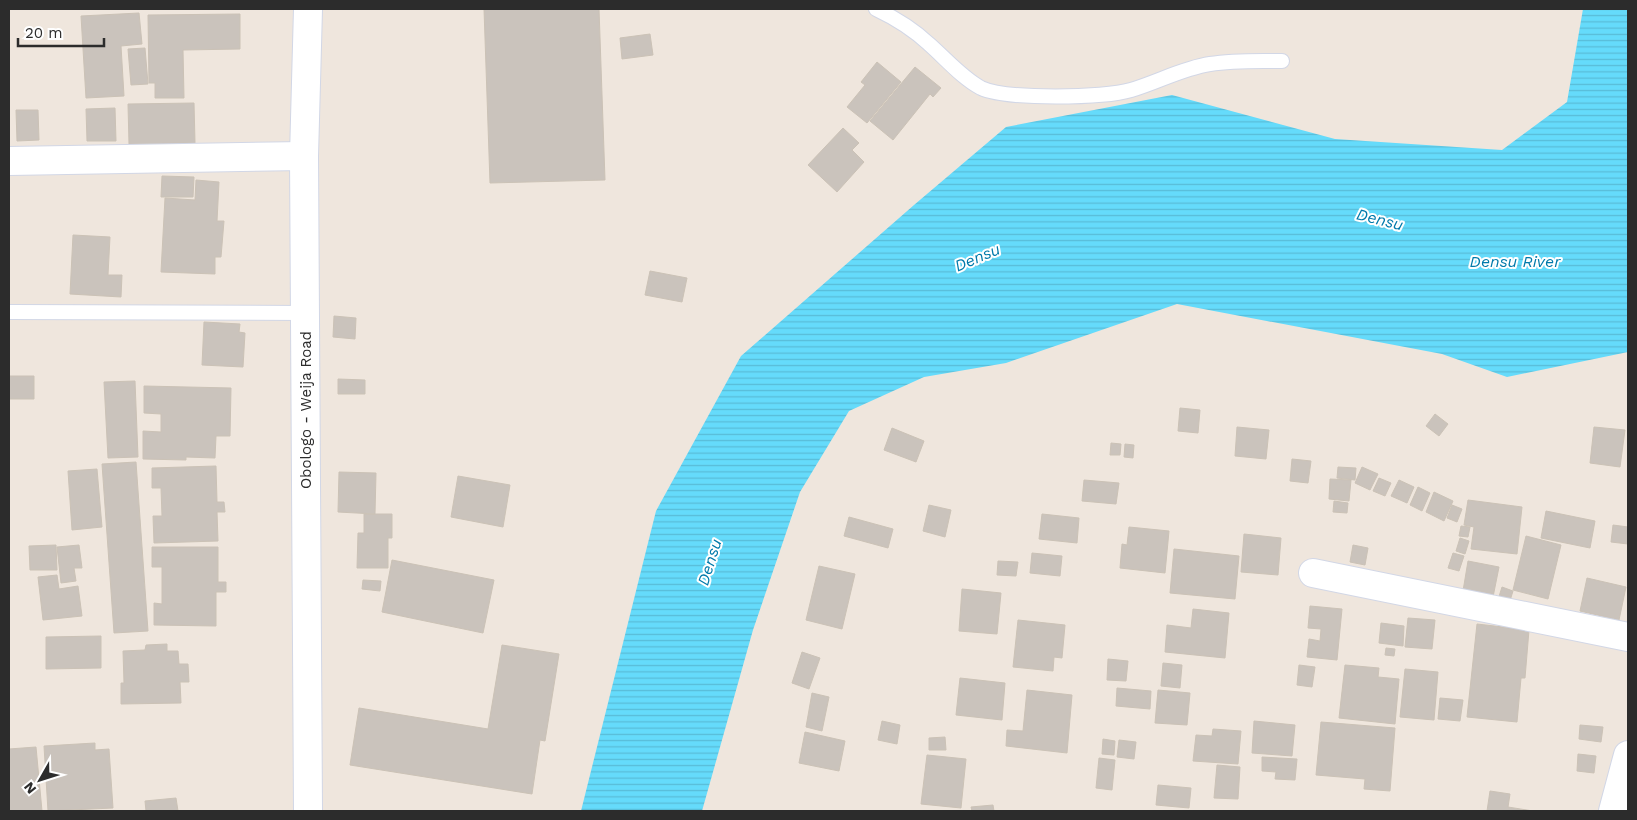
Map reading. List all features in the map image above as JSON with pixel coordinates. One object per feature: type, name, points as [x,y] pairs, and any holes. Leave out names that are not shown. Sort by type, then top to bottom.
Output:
[{"type":"street","name":"Obologo - Weija Road","points":[[308,9],[304,156],[308,811]]},
{"type":"street","points":[[9,160],[304,156]]},
{"type":"street","points":[[1313,573],[1628,637]]},
{"type":"street","points":[[1613,811],[1628,755]]},
{"type":"lane","points":[[876,9],[899,20],[981,87],[1000,94],[1076,96],[1130,91],[1210,64],[1282,61]]},
{"type":"lane","points":[[9,312],[305,313]]},
{"type":"water","name":"Densu River","points":[[1583,9],[1628,9],[1628,352],[1507,377],[1442,354],[1177,304],[1006,363],[924,377],[849,411],[800,492],[753,630],[702,811],[581,811],[656,511],[741,356],[1006,127],[1172,95],[1335,139],[1502,150],[1567,102]]},
{"type":"building","points":[[484,9],[599,9],[605,180],[490,183]]},
{"type":"building","points":[[139,13],[142,44],[121,46],[124,96],[86,98],[81,16]]},
{"type":"building","points":[[240,14],[240,49],[183,50],[184,98],[155,98],[155,83],[149,83],[148,15]]},
{"type":"building","points":[[650,34],[653,55],[622,59],[620,38]]},
{"type":"building","points":[[145,48],[148,84],[131,85],[128,49]]},
{"type":"building","points":[[877,62],[901,82],[867,123],[847,107],[865,85],[861,82]]},
{"type":"building","points":[[915,67],[941,88],[933,97],[930,94],[893,140],[870,121]]},
{"type":"building","points":[[194,103],[195,143],[129,144],[128,104]]},
{"type":"building","points":[[115,108],[116,141],[87,141],[86,109]]},
{"type":"building","points":[[16,110],[38,110],[39,140],[17,141]]},
{"type":"building","points":[[843,128],[859,143],[852,150],[864,162],[837,192],[808,165]]},
{"type":"building","points":[[162,176],[194,177],[193,197],[161,197]]},
{"type":"building","points":[[196,180],[219,182],[217,221],[224,221],[221,257],[215,257],[215,274],[161,272],[165,198],[195,200]]},
{"type":"building","points":[[73,235],[110,237],[108,275],[122,275],[121,297],[70,294]]},
{"type":"building","points":[[650,271],[687,278],[682,302],[645,295]]},
{"type":"building","points":[[334,316],[356,318],[355,339],[333,337]]},
{"type":"building","points":[[204,322],[240,324],[239,332],[245,333],[243,367],[202,365]]},
{"type":"building","points":[[9,376],[34,376],[34,399],[9,399]]},
{"type":"building","points":[[338,379],[365,380],[365,394],[338,394]]},
{"type":"building","points":[[135,381],[138,457],[108,458],[104,382]]},
{"type":"building","points":[[144,386],[231,388],[230,436],[216,436],[215,458],[186,457],[186,460],[143,459],[143,431],[161,432],[161,414],[144,413]]},
{"type":"building","points":[[1180,408],[1200,410],[1198,433],[1178,431]]},
{"type":"building","points":[[1435,414],[1448,424],[1439,436],[1426,426]]},
{"type":"building","points":[[1237,427],[1269,430],[1266,459],[1235,456]]},
{"type":"building","points":[[1594,427],[1625,430],[1620,467],[1590,463]]},
{"type":"building","points":[[892,428],[924,441],[916,462],[884,450]]},
{"type":"building","points":[[1111,443],[1121,444],[1120,455],[1110,455]]},
{"type":"building","points":[[1125,444],[1134,445],[1133,458],[1124,457]]},
{"type":"building","points":[[1292,459],[1311,461],[1308,483],[1290,481]]},
{"type":"building","points":[[136,462],[148,631],[114,633],[102,464]]},
{"type":"building","points":[[216,466],[217,502],[224,502],[225,512],[217,512],[218,541],[154,543],[153,516],[162,516],[161,488],[152,488],[152,468]]},
{"type":"building","points":[[1338,467],[1356,468],[1355,480],[1337,478]]},
{"type":"building","points":[[1362,467],[1378,474],[1370,490],[1355,483]]},
{"type":"building","points":[[97,469],[102,527],[72,530],[68,471]]},
{"type":"building","points":[[339,472],[376,473],[375,514],[338,512]]},
{"type":"building","points":[[458,476],[510,485],[503,527],[451,517]]},
{"type":"building","points":[[1379,478],[1391,483],[1385,496],[1373,491]]},
{"type":"building","points":[[1330,479],[1351,480],[1349,501],[1329,499]]},
{"type":"building","points":[[1084,480],[1119,483],[1116,504],[1082,501]]},
{"type":"building","points":[[1399,480],[1414,487],[1407,503],[1391,496]]},
{"type":"building","points":[[1418,487],[1430,493],[1422,511],[1410,505]]},
{"type":"building","points":[[1434,492],[1453,501],[1444,521],[1426,512]]},
{"type":"building","points":[[1468,500],[1522,507],[1517,554],[1471,549],[1474,527],[1464,525]]},
{"type":"building","points":[[1334,501],[1348,503],[1347,513],[1333,512]]},
{"type":"building","points":[[929,505],[951,510],[945,537],[923,531]]},
{"type":"building","points":[[1452,505],[1462,509],[1457,522],[1447,518]]},
{"type":"building","points":[[1546,511],[1595,521],[1590,548],[1541,538]]},
{"type":"building","points":[[364,514],[392,514],[392,538],[388,538],[388,568],[357,568],[358,533],[364,533]]},
{"type":"building","points":[[1042,514],[1079,518],[1077,543],[1039,539]]},
{"type":"building","points":[[849,517],[893,529],[888,548],[844,536]]},
{"type":"building","points":[[1613,525],[1628,527],[1628,544],[1611,542]]},
{"type":"building","points":[[1461,526],[1470,527],[1468,537],[1459,536]]},
{"type":"building","points":[[1129,527],[1169,531],[1165,573],[1120,568],[1122,544],[1127,545]]},
{"type":"building","points":[[1244,534],[1281,538],[1278,575],[1241,572]]},
{"type":"building","points":[[1526,536],[1561,545],[1548,599],[1513,590]]},
{"type":"building","points":[[1460,538],[1469,541],[1465,554],[1456,551]]},
{"type":"building","points":[[56,545],[57,570],[30,570],[29,546]]},
{"type":"building","points":[[79,545],[82,568],[74,568],[76,581],[61,583],[57,547]]},
{"type":"building","points":[[1353,545],[1368,548],[1365,565],[1350,562]]},
{"type":"building","points":[[152,547],[218,547],[218,582],[226,582],[226,592],[216,592],[216,626],[154,625],[154,603],[162,604],[162,567],[152,567]]},
{"type":"building","points":[[1174,549],[1239,556],[1235,599],[1170,593]]},
{"type":"building","points":[[1032,553],[1062,556],[1060,576],[1030,573]]},
{"type":"building","points":[[1453,553],[1464,556],[1459,571],[1448,568]]},
{"type":"building","points":[[392,560],[494,580],[483,633],[382,612]]},
{"type":"building","points":[[998,561],[1018,562],[1016,576],[997,575]]},
{"type":"building","points":[[1468,561],[1499,567],[1493,597],[1463,591]]},
{"type":"building","points":[[819,566],[855,574],[842,629],[806,620]]},
{"type":"building","points":[[57,575],[59,589],[78,586],[82,616],[43,620],[38,577]]},
{"type":"building","points":[[1587,578],[1626,587],[1619,620],[1580,611]]},
{"type":"building","points":[[363,580],[381,581],[380,591],[362,589]]},
{"type":"building","points":[[1502,587],[1513,591],[1508,607],[1497,603]]},
{"type":"building","points":[[962,589],[1001,593],[997,634],[959,631]]},
{"type":"building","points":[[1310,606],[1342,609],[1337,660],[1307,657],[1309,639],[1320,641],[1321,629],[1308,628]]},
{"type":"building","points":[[1193,609],[1229,613],[1225,658],[1165,652],[1167,625],[1191,628]]},
{"type":"building","points":[[1408,618],[1435,620],[1432,649],[1405,647]]},
{"type":"building","points":[[1018,620],[1065,625],[1062,658],[1054,657],[1053,671],[1013,667]]},
{"type":"building","points":[[1381,623],[1404,626],[1403,646],[1379,643]]},
{"type":"building","points":[[1477,624],[1529,630],[1525,678],[1521,678],[1517,722],[1467,717]]},
{"type":"building","points":[[101,636],[101,668],[46,669],[46,637]]},
{"type":"building","points":[[167,644],[167,651],[178,651],[179,664],[188,664],[189,682],[180,682],[181,703],[121,704],[121,683],[124,683],[123,651],[145,650],[146,645]]},
{"type":"building","points":[[502,645],[559,654],[545,741],[540,740],[532,794],[350,765],[359,708],[488,729]]},
{"type":"building","points":[[1386,648],[1395,649],[1394,656],[1385,655]]},
{"type":"building","points":[[802,652],[820,658],[809,689],[792,683]]},
{"type":"building","points":[[1108,659],[1128,661],[1126,681],[1107,680]]},
{"type":"building","points":[[1163,663],[1182,665],[1180,688],[1161,686]]},
{"type":"building","points":[[1299,665],[1315,667],[1312,687],[1297,685]]},
{"type":"building","points":[[1345,665],[1379,668],[1378,677],[1399,679],[1395,724],[1339,718]]},
{"type":"building","points":[[1405,669],[1438,672],[1434,720],[1400,717]]},
{"type":"building","points":[[960,678],[1005,683],[1002,720],[956,715]]},
{"type":"building","points":[[1117,688],[1151,691],[1150,709],[1116,706]]},
{"type":"building","points":[[1027,690],[1072,695],[1067,753],[1006,746],[1007,730],[1023,731]]},
{"type":"building","points":[[1158,690],[1190,693],[1187,725],[1155,723]]},
{"type":"building","points":[[812,693],[829,697],[822,731],[806,727]]},
{"type":"building","points":[[1440,698],[1463,700],[1460,721],[1438,719]]},
{"type":"building","points":[[882,721],[900,725],[897,744],[878,740]]},
{"type":"building","points":[[1254,721],[1295,725],[1292,756],[1252,753]]},
{"type":"building","points":[[1321,722],[1395,728],[1390,791],[1364,789],[1365,779],[1316,775]]},
{"type":"building","points":[[1580,725],[1603,727],[1601,742],[1579,739]]},
{"type":"building","points":[[1213,729],[1241,731],[1238,764],[1193,761],[1196,735],[1212,736]]},
{"type":"building","points":[[805,732],[845,741],[839,771],[799,763]]},
{"type":"building","points":[[945,737],[946,750],[929,750],[929,738]]},
{"type":"building","points":[[1103,739],[1115,741],[1114,755],[1102,754]]},
{"type":"building","points":[[1119,740],[1136,742],[1134,759],[1117,757]]},
{"type":"building","points":[[95,743],[95,750],[109,749],[113,808],[48,811],[44,746]]},
{"type":"building","points":[[36,747],[42,811],[9,811],[9,749]]},
{"type":"building","points":[[1578,754],[1596,756],[1594,773],[1577,771]]},
{"type":"building","points":[[927,755],[966,759],[961,808],[921,804]]},
{"type":"building","points":[[1262,757],[1297,759],[1295,780],[1275,779],[1276,772],[1262,771]]},
{"type":"building","points":[[1099,758],[1115,760],[1112,790],[1096,788]]},
{"type":"building","points":[[1217,765],[1240,767],[1238,799],[1214,798]]},
{"type":"building","points":[[1158,785],[1191,788],[1189,808],[1156,805]]},
{"type":"building","points":[[1490,791],[1510,794],[1508,807],[1533,811],[1487,811]]},
{"type":"building","points":[[176,798],[178,811],[146,811],[145,801]]},
{"type":"building","points":[[993,805],[994,811],[972,811],[971,807]]},
{"type":"water label","name":"Densu","points":[[1380,219]]},
{"type":"water label","name":"Densu","points":[[977,257]]},
{"type":"water label","name":"Densu","points":[[709,562]]}]
